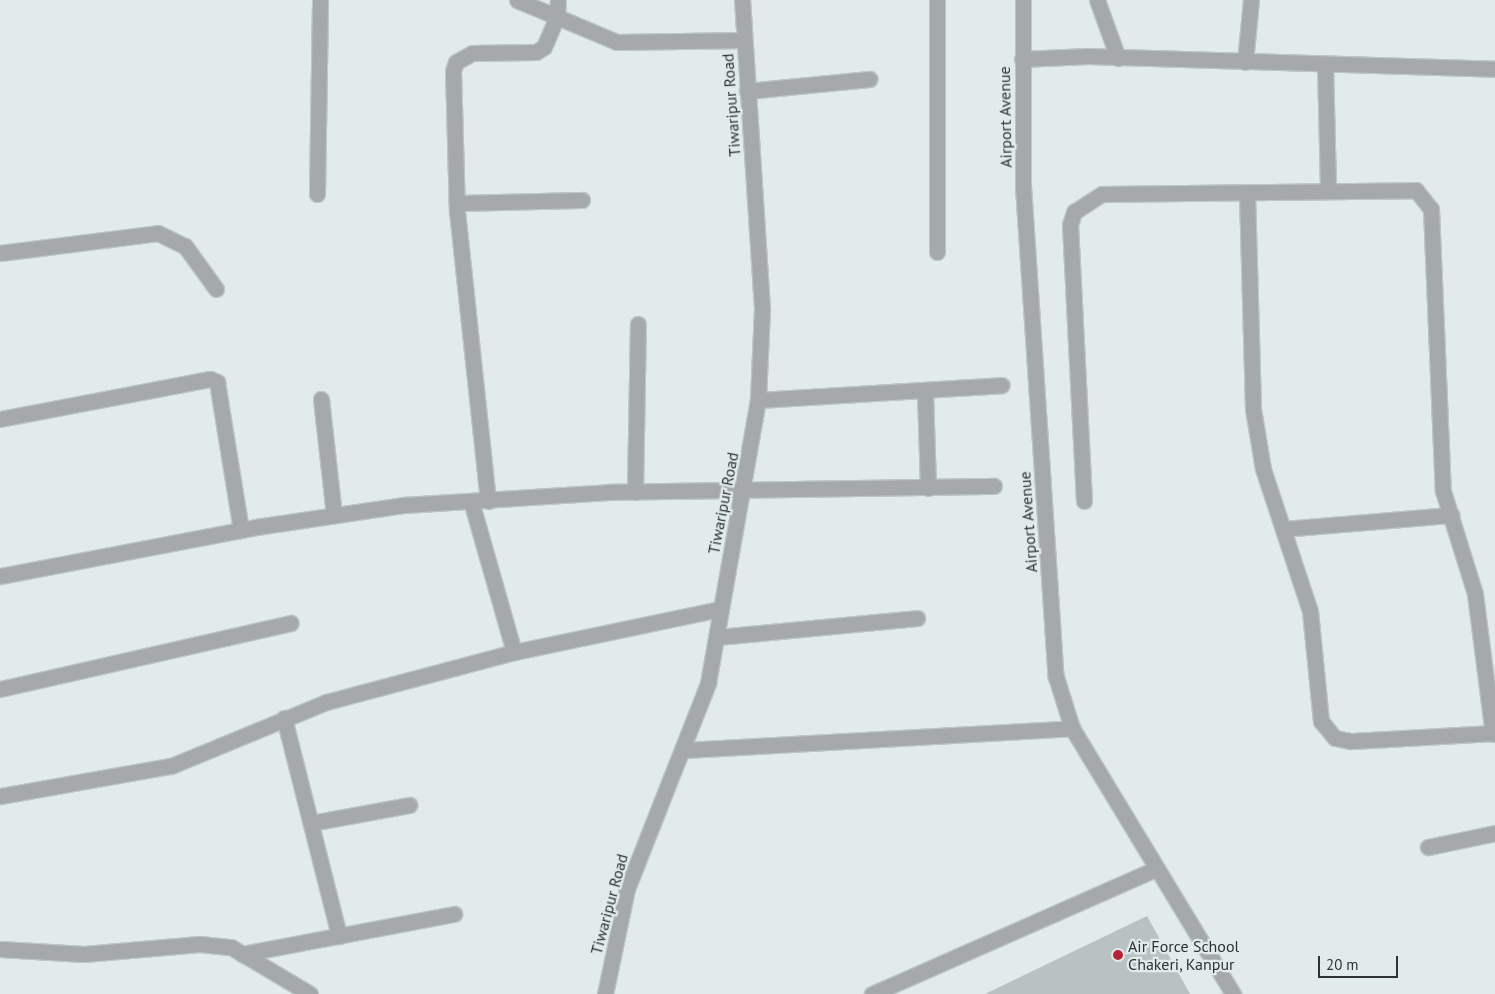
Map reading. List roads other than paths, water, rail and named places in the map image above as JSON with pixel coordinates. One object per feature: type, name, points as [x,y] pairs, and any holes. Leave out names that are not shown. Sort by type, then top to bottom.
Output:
[{"type":"street","points":[[318,194],[320,0]]},
{"type":"street","points":[[517,0],[617,42],[744,40]]},
{"type":"street","points":[[488,501],[457,202],[456,62],[472,52],[536,52],[548,41],[557,17],[558,0]]},
{"type":"street","name":"Tiwaripur Road","points":[[605,994],[627,889],[684,750],[708,683],[718,637],[720,609],[746,489],[758,400],[762,308],[742,0]]},
{"type":"street","points":[[937,252],[938,0]]},
{"type":"street","name":"Airport Avenue","points":[[1023,0],[1023,186],[1056,677],[1072,728],[1233,994]]},
{"type":"street","points":[[1097,0],[1118,58]]},
{"type":"street","points":[[1245,62],[1251,0]]},
{"type":"street","points":[[1022,59],[1118,58],[1495,69]]},
{"type":"street","points":[[1325,64],[1328,190]]},
{"type":"street","points":[[747,91],[869,79]]},
{"type":"street","points":[[1084,501],[1070,224],[1074,212],[1102,194],[1416,190],[1431,209],[1438,449],[1451,515],[1475,594],[1494,733],[1351,740],[1328,731],[1322,721],[1310,611],[1263,469],[1253,409],[1247,193]]},
{"type":"street","points":[[457,202],[582,200]]},
{"type":"street","points":[[0,253],[158,233],[185,246],[216,289]]},
{"type":"street","points":[[634,492],[638,324]]},
{"type":"street","points":[[0,418],[210,379],[217,382],[241,530]]},
{"type":"street","points":[[758,400],[925,392],[1002,386]]},
{"type":"street","points":[[925,392],[928,488]]},
{"type":"street","points":[[322,399],[334,515]]},
{"type":"street","points":[[0,576],[241,530],[334,515],[471,501],[634,492],[994,486]]},
{"type":"street","points":[[471,501],[514,652]]},
{"type":"street","points":[[1283,528],[1451,515]]},
{"type":"street","points":[[0,796],[171,766],[326,702],[514,652],[720,609]]},
{"type":"street","points":[[718,637],[917,618]]},
{"type":"street","points":[[0,690],[291,623]]},
{"type":"street","points":[[284,718],[339,936]]},
{"type":"street","points":[[684,750],[1072,728]]},
{"type":"street","points":[[311,823],[408,805]]},
{"type":"street","points":[[1428,847],[1495,833]]},
{"type":"street","points":[[872,994],[1156,869]]},
{"type":"street","points":[[242,954],[454,914]]},
{"type":"street","points":[[0,950],[84,954],[200,944],[231,948],[310,994]]},
{"type":"place","name":"Air Force School Chakeri, Kanpur","points":[[1118,955]]}]
